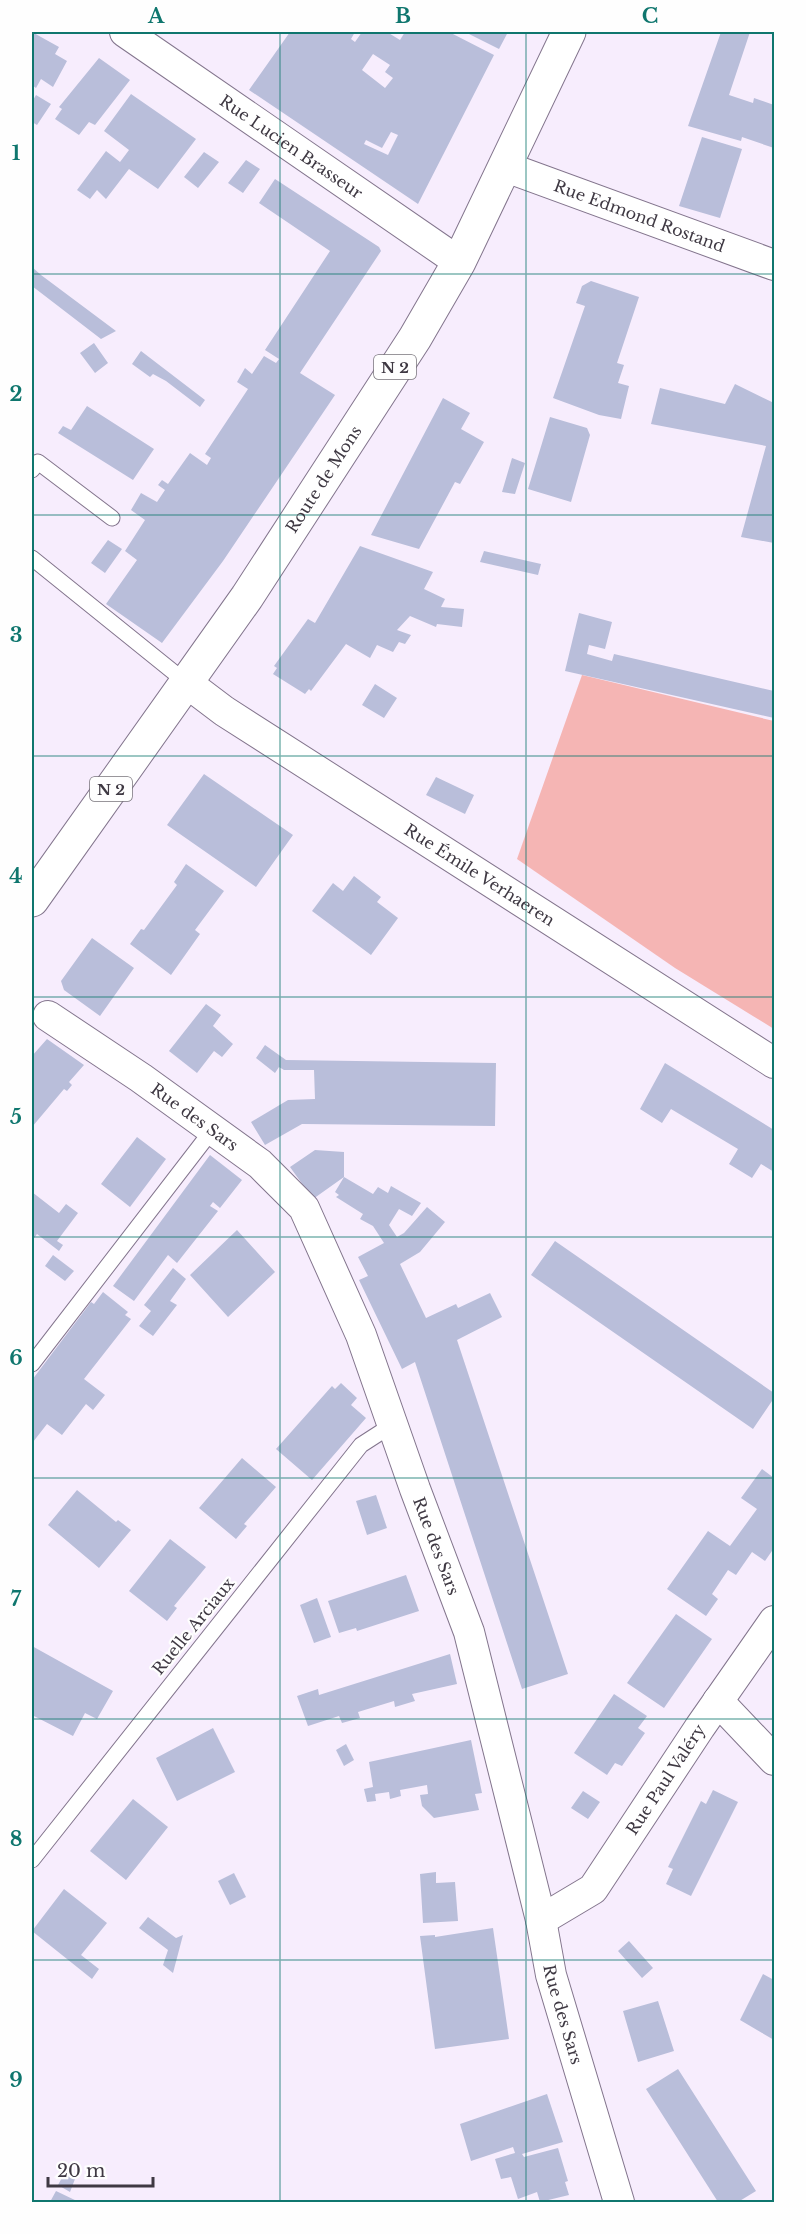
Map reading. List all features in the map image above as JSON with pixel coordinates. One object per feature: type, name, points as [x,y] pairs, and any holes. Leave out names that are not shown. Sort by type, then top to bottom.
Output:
[{"type":"main road","name":"Route de Mons","points":[[32,897],[247,597],[415,338],[459,262],[569,32]]},
{"type":"street","name":"Rue Lucien Brasseur","points":[[125,32],[459,262]]},
{"type":"street","name":"Rue Edmond Rostand","points":[[506,167],[774,265]]},
{"type":"street","name":"Rue Émile Verhaeren","points":[[187,682],[224,711],[774,1064]]},
{"type":"street","name":"Rue des Sars","points":[[48,1016],[260,1164],[304,1208],[361,1335],[469,1632],[541,1920],[551,1975],[619,2202]]},
{"type":"street","name":"Rue Paul Valéry","points":[[541,1920],[593,1889],[774,1621]]},
{"type":"street","points":[[718,1701],[774,1760]]},
{"type":"lane","points":[[32,471],[38,462],[112,518]]},
{"type":"lane","points":[[32,558],[187,682]]},
{"type":"lane","points":[[32,1364],[213,1129]]},
{"type":"lane","name":"Ruelle Arciaux","points":[[32,1860],[361,1444],[392,1425]]},
{"type":"shaded area","points":[[582,675],[774,721],[774,1029],[675,968],[517,859]]},
{"type":"building","points":[[32,32],[59,47],[55,54],[67,61],[53,87],[41,79],[36,88],[32,85]]},
{"type":"building","points":[[290,32],[355,32],[351,39],[355,42],[362,32],[387,32],[400,40],[405,32],[449,32],[494,55],[418,204],[249,90]],"holes":[[[373,54],[390,65],[385,72],[393,78],[385,88],[362,70]],[[391,132],[398,135],[388,155],[364,144],[366,140],[382,148]]]},
{"type":"building","points":[[465,32],[508,32],[499,49]]},
{"type":"building","points":[[721,32],[750,32],[729,95],[753,103],[754,98],[774,105],[774,148],[742,137],[741,141],[688,126]]},
{"type":"building","points":[[99,58],[130,80],[95,125],[89,122],[79,135],[55,119],[62,109],[59,107]]},
{"type":"building","points":[[131,94],[196,139],[158,189],[129,169],[106,199],[97,190],[90,199],[77,190],[106,151],[120,162],[129,150],[104,131]]},
{"type":"building","points":[[36,95],[51,104],[37,125],[32,122],[32,102]]},
{"type":"building","points":[[702,137],[742,149],[720,218],[679,206]]},
{"type":"building","points":[[204,152],[219,162],[198,188],[184,177]]},
{"type":"building","points":[[246,160],[260,169],[243,193],[228,183]]},
{"type":"building","points":[[275,179],[379,247],[381,251],[300,373],[335,395],[223,561],[162,643],[106,604],[137,560],[125,551],[145,520],[131,510],[141,493],[157,502],[165,490],[158,485],[162,480],[168,484],[190,453],[207,465],[211,458],[205,454],[248,389],[237,382],[245,368],[252,374],[264,356],[276,363],[279,359],[265,350],[330,251],[259,203]]},
{"type":"building","points":[[32,267],[116,331],[101,339],[32,286]]},
{"type":"building","points":[[591,281],[639,297],[617,363],[624,365],[618,383],[629,386],[621,419],[599,415],[553,398],[585,306],[576,303],[582,286]]},
{"type":"building","points":[[94,343],[108,363],[95,373],[80,353]]},
{"type":"building","points":[[141,351],[205,400],[200,407],[166,381],[153,374],[150,377],[132,364]]},
{"type":"building","points":[[735,384],[774,403],[774,543],[741,537],[766,446],[651,424],[660,388],[725,404]]},
{"type":"building","points":[[443,398],[470,413],[461,429],[484,442],[460,484],[455,482],[419,549],[371,535]]},
{"type":"building","points":[[87,406],[154,449],[133,480],[58,433],[63,426],[71,430]]},
{"type":"building","points":[[550,417],[587,428],[590,435],[571,502],[528,489]]},
{"type":"building","points":[[512,458],[525,463],[515,494],[502,492]]},
{"type":"building","points":[[108,540],[122,549],[105,573],[91,563]]},
{"type":"building","points":[[360,546],[433,572],[424,589],[445,599],[441,607],[464,609],[462,627],[437,624],[436,627],[410,616],[397,630],[411,635],[405,644],[399,642],[393,652],[377,645],[370,658],[346,644],[311,691],[309,689],[305,694],[273,674],[277,668],[274,666],[308,619],[315,623]]},
{"type":"building","points":[[484,551],[541,564],[538,575],[480,562]]},
{"type":"building","points":[[579,613],[612,622],[605,649],[589,645],[587,654],[612,661],[614,654],[774,691],[774,718],[565,671]]},
{"type":"building","points":[[375,684],[397,698],[384,718],[362,705]]},
{"type":"building","points":[[204,774],[293,835],[256,887],[167,825]]},
{"type":"building","points":[[436,777],[474,795],[465,814],[426,795]]},
{"type":"building","points":[[186,864],[224,891],[195,930],[200,934],[171,975],[130,944],[141,929],[144,930],[177,885],[174,882]]},
{"type":"building","points":[[354,876],[381,897],[377,902],[398,918],[371,955],[312,911],[333,883],[343,891]]},
{"type":"building","points":[[92,938],[134,968],[100,1016],[64,990],[61,981]]},
{"type":"building","points":[[206,1004],[221,1015],[213,1026],[233,1044],[222,1057],[214,1051],[197,1073],[169,1051]]},
{"type":"building","points":[[47,1039],[84,1065],[69,1082],[72,1085],[67,1091],[64,1089],[32,1127],[32,1056]]},
{"type":"building","points":[[265,1045],[286,1060],[496,1063],[495,1126],[302,1124],[265,1145],[251,1122],[288,1100],[315,1099],[314,1070],[284,1070],[279,1067],[275,1073],[256,1058]]},
{"type":"building","points":[[665,1063],[774,1130],[774,1172],[761,1164],[752,1178],[729,1164],[738,1149],[671,1109],[662,1123],[640,1109]]},
{"type":"building","points":[[137,1137],[166,1159],[130,1207],[101,1184]]},
{"type":"building","points":[[315,1150],[344,1152],[344,1177],[313,1199],[290,1167]]},
{"type":"building","points":[[210,1155],[242,1180],[220,1208],[213,1202],[210,1206],[218,1211],[177,1263],[168,1255],[134,1301],[113,1286]]},
{"type":"building","points":[[344,1177],[373,1194],[378,1187],[388,1193],[391,1186],[421,1203],[412,1216],[399,1209],[389,1225],[397,1237],[404,1233],[427,1207],[445,1222],[420,1252],[400,1264],[426,1318],[456,1304],[458,1308],[490,1293],[502,1317],[457,1340],[568,1674],[522,1689],[415,1362],[402,1369],[359,1280],[368,1276],[358,1257],[384,1243],[373,1226],[360,1219],[363,1214],[336,1197],[339,1195],[335,1192]]},
{"type":"building","points":[[32,1192],[59,1213],[66,1204],[78,1213],[57,1241],[63,1245],[59,1251],[37,1234],[32,1241]]},
{"type":"building","points":[[237,1230],[275,1272],[228,1317],[190,1275]]},
{"type":"building","points":[[555,1241],[774,1393],[774,1398],[753,1429],[531,1275]]},
{"type":"building","points":[[53,1255],[74,1271],[65,1281],[45,1266]]},
{"type":"building","points":[[173,1268],[186,1279],[170,1301],[177,1305],[153,1336],[139,1326],[151,1311],[144,1305]]},
{"type":"building","points":[[103,1292],[128,1312],[125,1315],[131,1319],[84,1379],[105,1395],[93,1410],[86,1404],[62,1435],[47,1424],[33,1442],[32,1380],[91,1302],[94,1304]]},
{"type":"building","points":[[341,1383],[357,1398],[351,1405],[366,1418],[312,1480],[276,1449],[332,1386],[335,1389]]},
{"type":"building","points":[[242,1458],[276,1487],[244,1524],[247,1526],[236,1539],[199,1508]]},
{"type":"building","points":[[762,1469],[774,1478],[774,1548],[765,1561],[752,1552],[736,1575],[728,1570],[712,1594],[718,1599],[706,1616],[667,1589],[708,1531],[730,1546],[757,1509],[741,1498]]},
{"type":"building","points":[[77,1490],[116,1522],[118,1520],[131,1530],[99,1568],[48,1525]]},
{"type":"building","points":[[376,1495],[387,1528],[367,1535],[356,1501]]},
{"type":"building","points":[[170,1539],[206,1567],[174,1606],[177,1608],[167,1621],[129,1591]]},
{"type":"building","points":[[406,1575],[419,1611],[357,1631],[356,1628],[339,1633],[328,1601]]},
{"type":"building","points":[[317,1598],[331,1637],[314,1643],[300,1605]]},
{"type":"building","points":[[676,1614],[712,1639],[664,1708],[627,1683]]},
{"type":"building","points":[[32,1646],[113,1691],[97,1719],[85,1713],[73,1736],[32,1715]]},
{"type":"building","points":[[450,1654],[457,1684],[412,1694],[415,1701],[395,1707],[394,1701],[358,1712],[360,1718],[342,1723],[339,1716],[308,1726],[297,1696],[318,1689],[319,1695]]},
{"type":"building","points":[[614,1694],[647,1716],[638,1728],[645,1733],[622,1766],[615,1763],[607,1775],[574,1753]]},
{"type":"building","points":[[213,1728],[235,1772],[177,1801],[156,1758]]},
{"type":"building","points":[[471,1740],[482,1793],[475,1794],[479,1810],[434,1818],[422,1806],[420,1795],[428,1794],[427,1785],[400,1790],[401,1796],[390,1799],[389,1792],[375,1794],[376,1801],[367,1802],[364,1789],[373,1787],[369,1762]]},
{"type":"building","points":[[346,1744],[354,1760],[344,1766],[336,1750]]},
{"type":"building","points":[[713,1790],[738,1802],[691,1896],[666,1884],[673,1869],[668,1867],[701,1801],[706,1804]]},
{"type":"building","points":[[583,1791],[600,1802],[588,1819],[571,1808]]},
{"type":"building","points":[[133,1799],[168,1827],[126,1880],[90,1851]]},
{"type":"building","points":[[436,1872],[436,1883],[455,1882],[458,1921],[423,1923],[420,1874]]},
{"type":"building","points":[[234,1873],[246,1897],[230,1905],[218,1881]]},
{"type":"building","points":[[64,1889],[107,1923],[81,1955],[99,1969],[92,1979],[32,1931]]},
{"type":"building","points":[[148,1917],[176,1938],[183,1935],[173,1973],[163,1965],[168,1950],[139,1928]]},
{"type":"building","points":[[493,1928],[509,2039],[435,2049],[420,1936],[435,1935],[435,1937]]},
{"type":"building","points":[[629,1941],[653,1968],[642,1978],[618,1951]]},
{"type":"building","points":[[763,1974],[774,1980],[774,2040],[740,2020]]},
{"type":"building","points":[[658,2001],[674,2051],[638,2062],[623,2011]]},
{"type":"building","points":[[678,2069],[756,2191],[738,2202],[718,2202],[646,2089]]},
{"type":"building","points":[[547,2094],[563,2142],[522,2154],[524,2157],[558,2148],[568,2181],[565,2182],[569,2195],[540,2202],[537,2192],[518,2199],[511,2177],[501,2179],[495,2159],[515,2153],[513,2147],[471,2161],[460,2124]]},
{"type":"building","points":[[64,2174],[75,2179],[70,2192],[58,2185]]},
{"type":"building","points":[[56,2191],[79,2202],[50,2202]]}]
